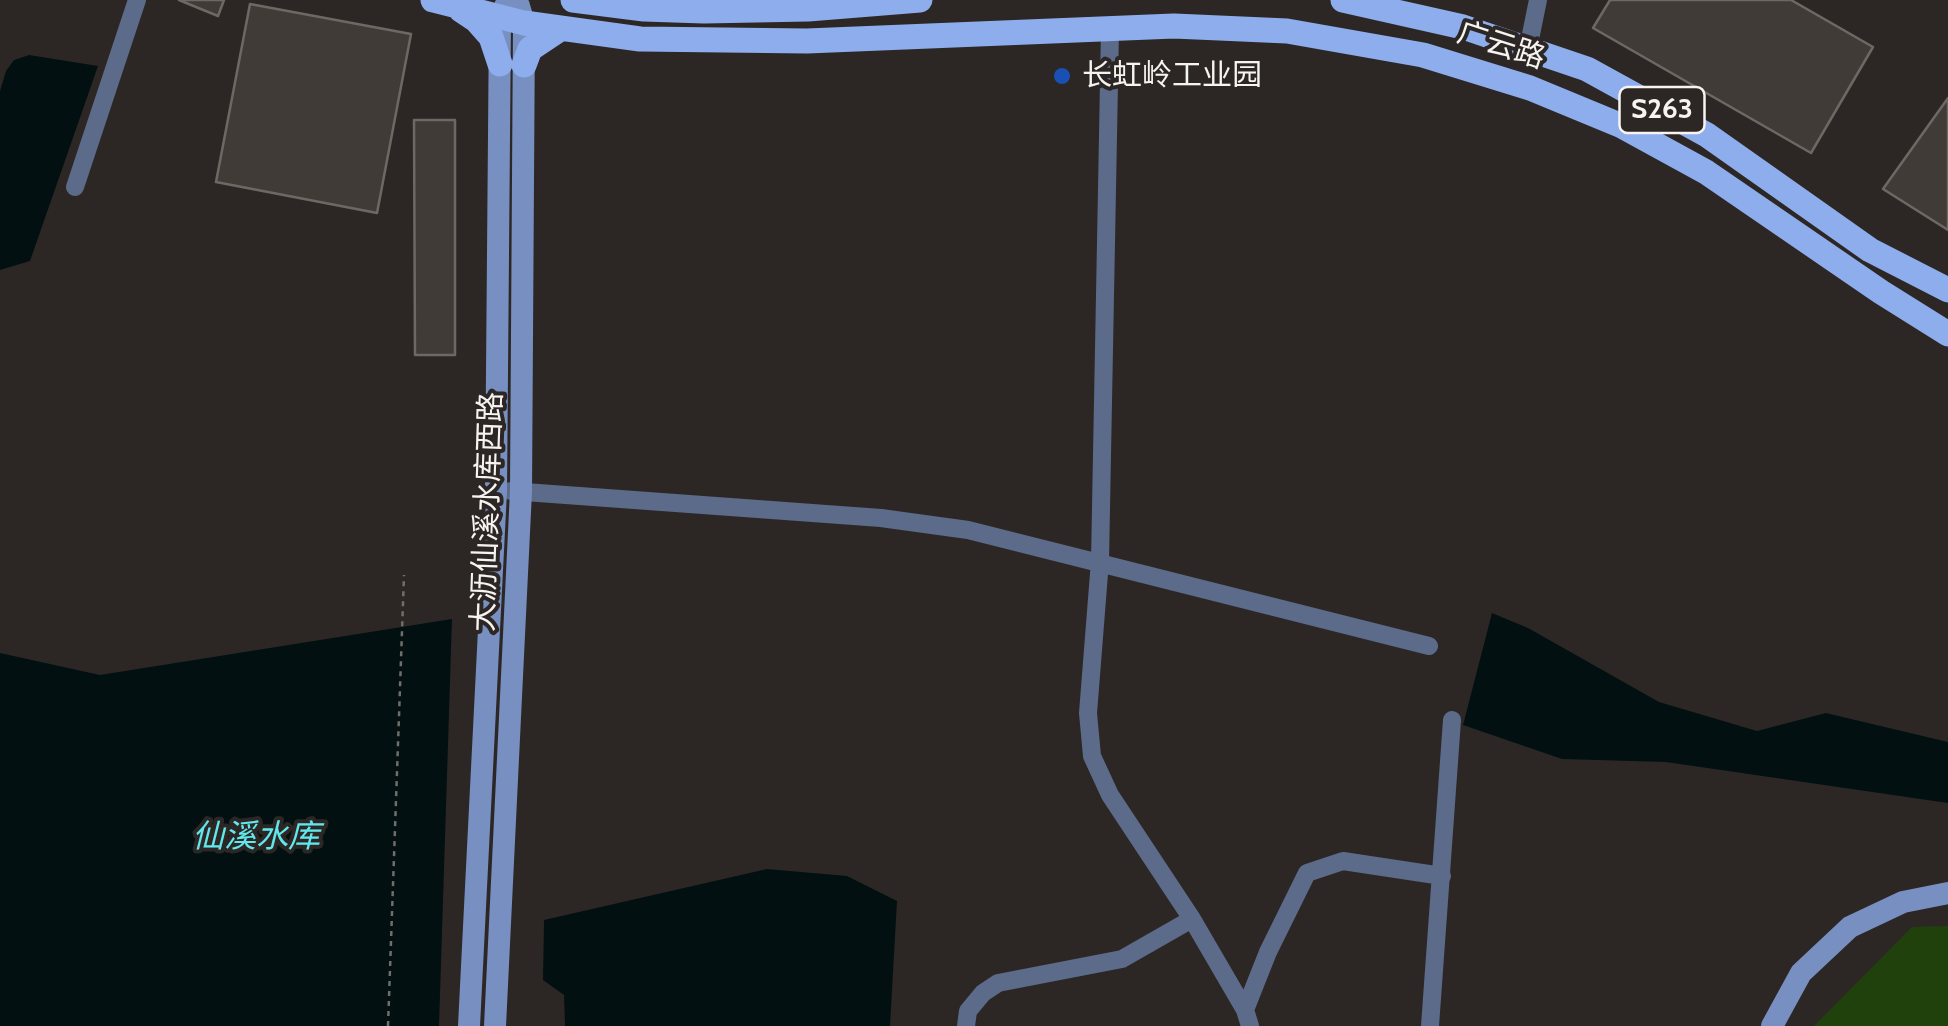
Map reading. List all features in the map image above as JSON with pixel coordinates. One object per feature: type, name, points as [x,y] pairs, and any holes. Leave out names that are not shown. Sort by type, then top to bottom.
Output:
[{"type":"main road","points":[[574,0],[704,10],[920,0]]},
{"type":"main road","name":"广云路","points":[[1343,0],[1463,26],[1587,68],[1707,135],[1870,250],[1948,290]]},
{"type":"main road","points":[[445,4],[476,20],[512,64],[560,30]]},
{"type":"main road","name":"广云路","points":[[445,4],[512,10],[560,30],[640,40],[701,43],[1174,26],[1286,31],[1422,55],[1530,88],[1622,126],[1706,172],[1948,334]]},
{"type":"street","points":[[75,187],[137,0]]},
{"type":"street","points":[[1528,49],[1538,0]]},
{"type":"street","points":[[469,1026],[496,490],[512,10]]},
{"type":"street","points":[[1110,28],[1100,561],[1088,713],[1092,756],[1110,794],[1192,919],[1247,1018]]},
{"type":"street","name":"大沥仙溪水库西路","points":[[495,1026],[520,491],[512,64]]},
{"type":"street","points":[[496,490],[881,518],[968,530],[1430,646]]},
{"type":"street","points":[[1430,1026],[1452,720]]},
{"type":"street","points":[[1247,1018],[1268,952],[1307,873],[1343,862],[1442,876]]},
{"type":"street","points":[[1772,1026],[1801,973],[1850,927],[1903,902],[1948,893]]},
{"type":"street","points":[[966,1026],[968,1011],[998,983],[1122,958],[1192,919]]},
{"type":"path","points":[[388,1026],[404,575]]},
{"type":"green space","points":[[1948,926],[1948,1026],[1814,1026],[1912,927]]},
{"type":"water","points":[[29,55],[98,66],[30,261],[0,270],[0,91],[14,60]]},
{"type":"water","points":[[1492,613],[1528,628],[1659,702],[1757,731],[1826,713],[1948,742],[1948,803],[1666,762],[1562,759],[1463,725]]},
{"type":"water","name":"仙溪水库","points":[[452,619],[439,1026],[0,1026],[0,653],[100,675]]},
{"type":"water","points":[[767,869],[847,876],[897,901],[890,1026],[565,1026],[564,995],[543,980],[544,920]]},
{"type":"building","points":[[179,0],[224,0],[218,16]]},
{"type":"building","points":[[1610,0],[1791,0],[1873,47],[1811,153],[1593,28]]},
{"type":"building","points":[[250,4],[411,34],[377,213],[216,182]]},
{"type":"building","points":[[1948,98],[1948,230],[1883,189]]},
{"type":"building","points":[[414,120],[455,120],[455,355],[415,355]]},
{"type":"place","name":"长虹岭工业园","points":[[1062,76]]}]
